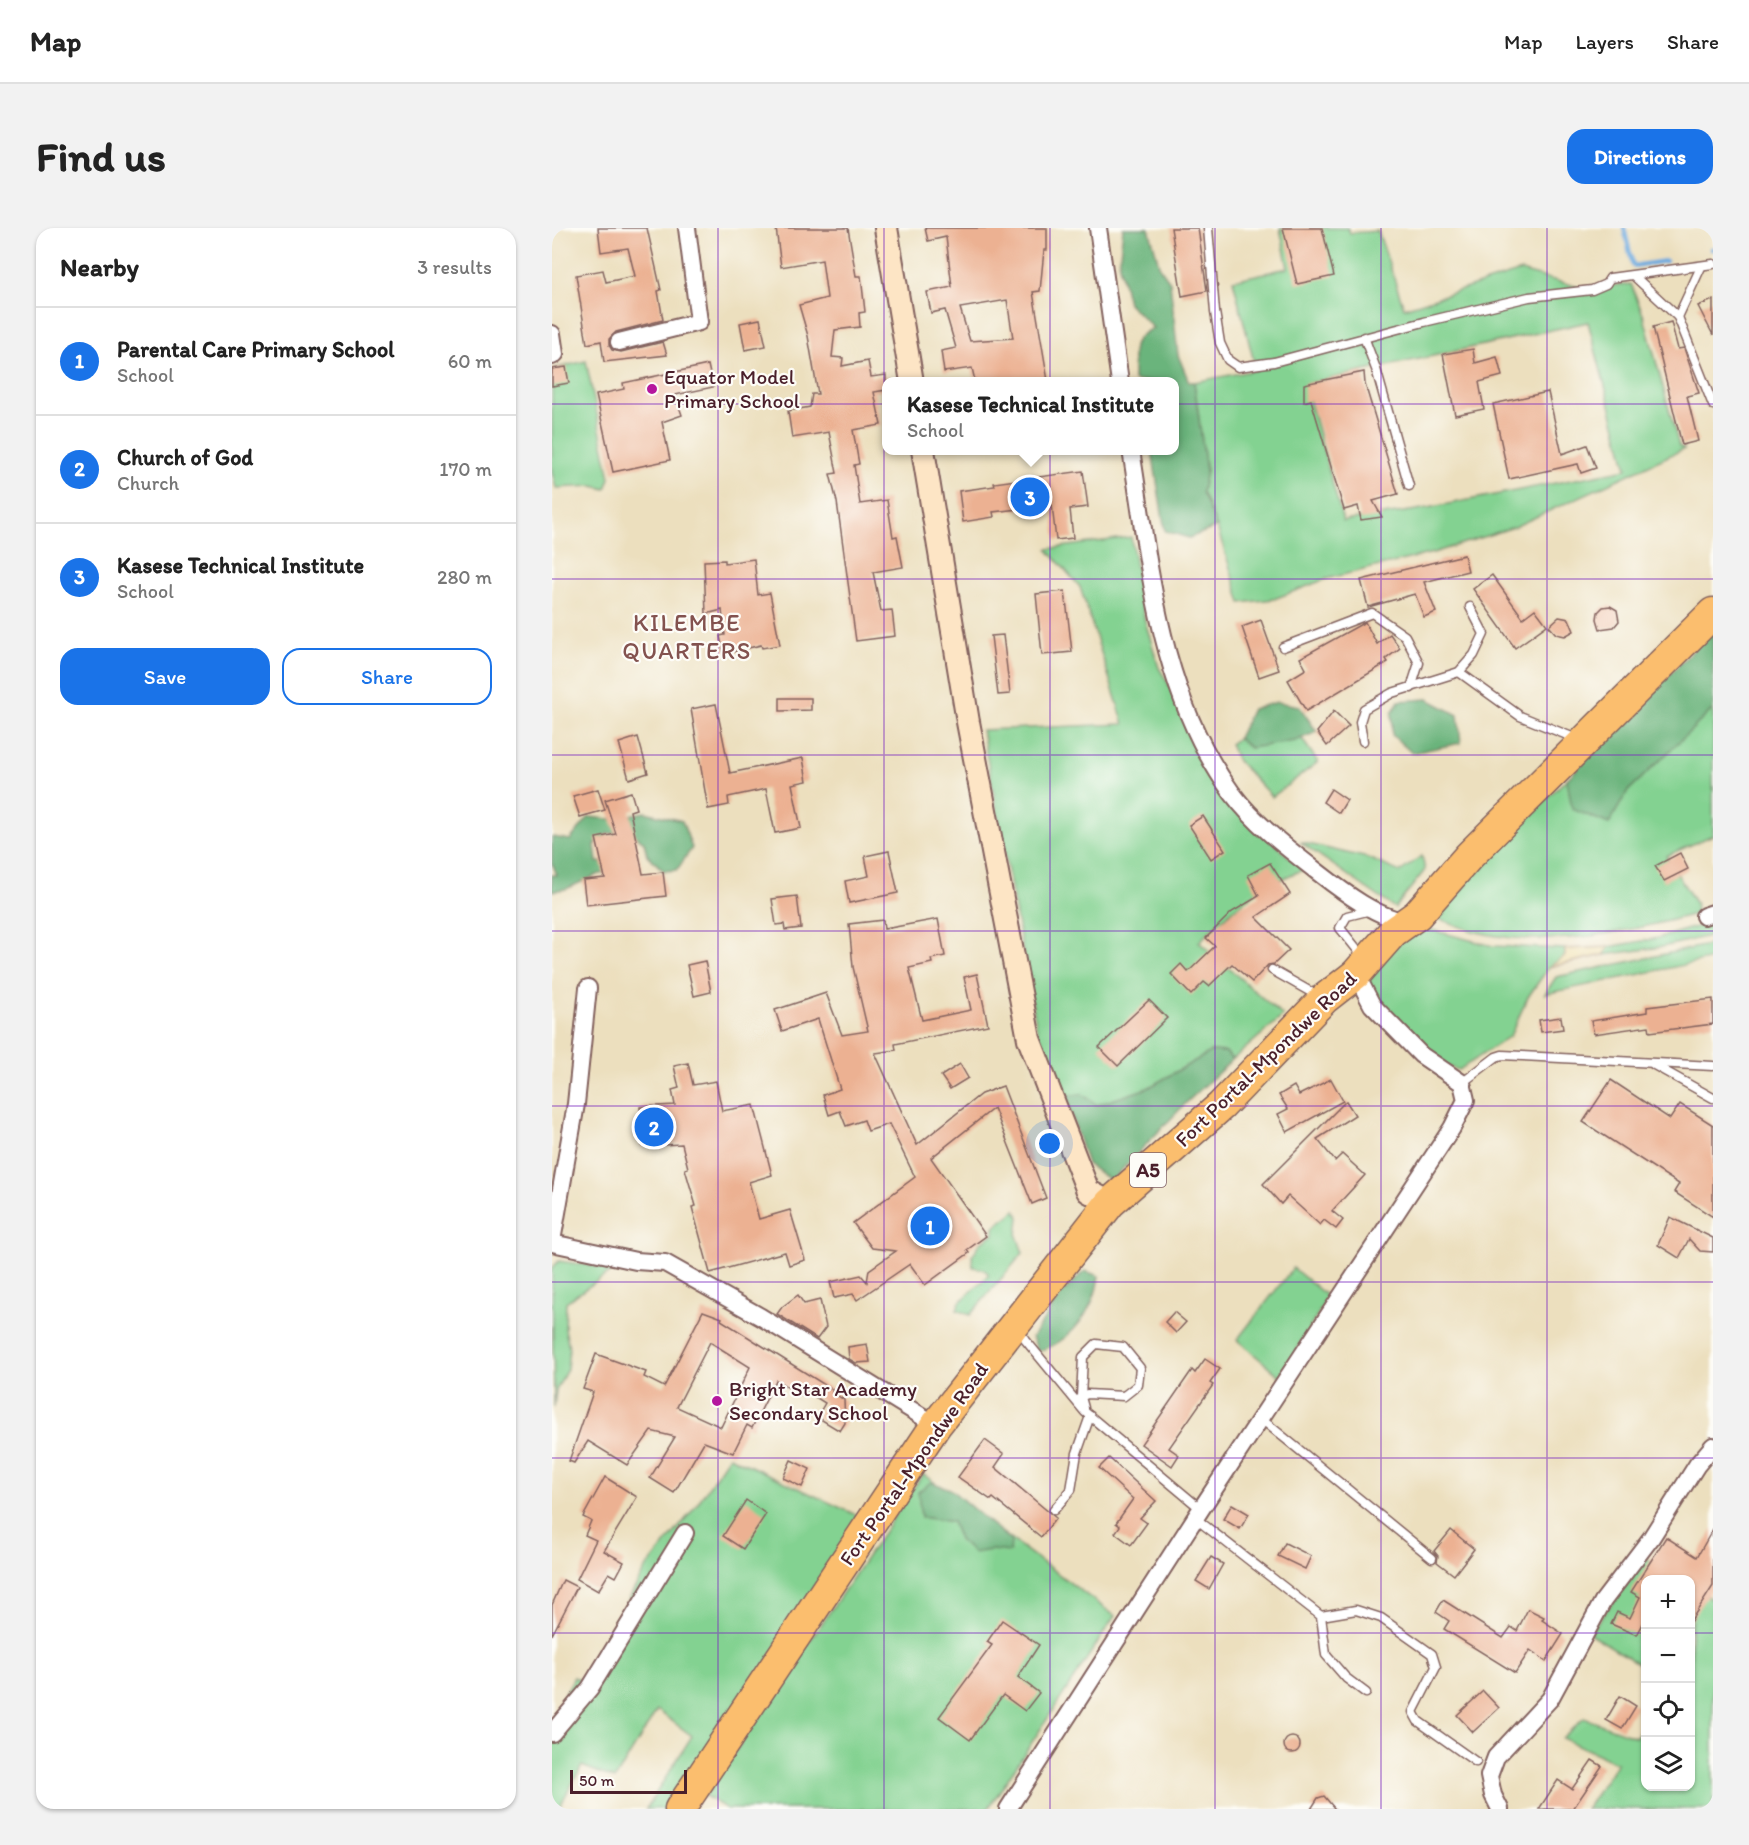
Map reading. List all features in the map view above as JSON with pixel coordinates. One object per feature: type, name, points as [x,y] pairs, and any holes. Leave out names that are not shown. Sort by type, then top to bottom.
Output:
[{"type":"highway","name":"Fort Portal-Mpondwe Road","points":[[680,1809],[936,1425],[1110,1203],[1221,1106],[1324,999],[1361,967],[1394,932],[1410,922],[1469,856],[1713,614]]},
{"type":"street","points":[[619,342],[699,322],[687,228]]},
{"type":"street","points":[[886,228],[911,377]]},
{"type":"street","points":[[1098,228],[1119,377]]},
{"type":"street","points":[[552,333],[555,354],[552,356]]},
{"type":"street","points":[[924,455],[968,722],[1029,1039],[1088,1191],[1110,1203]]},
{"type":"street","points":[[1132,455],[1147,564],[1160,627],[1179,689],[1206,750],[1232,793],[1278,841],[1345,893],[1397,921],[1410,922]]},
{"type":"street","points":[[1008,1809],[1198,1513],[1452,1128],[1466,1100],[1462,1083],[1434,1066],[1372,1005],[1361,967]]},
{"type":"street","points":[[588,988],[576,1104],[552,1242],[636,1261],[664,1263],[761,1317],[936,1425]]},
{"type":"street","points":[[1500,1809],[1493,1795],[1489,1776],[1496,1758],[1550,1699],[1603,1601],[1651,1538],[1697,1466],[1713,1446]]},
{"type":"street","points":[[552,1733],[590,1688],[685,1533]]},
{"type":"lane","points":[[1209,228],[1215,312],[1220,343],[1231,363],[1238,367],[1251,367],[1529,297],[1592,290],[1606,284],[1610,278],[1713,264]]},
{"type":"lane","points":[[1678,317],[1701,267]]},
{"type":"lane","points":[[1634,276],[1678,317],[1713,405]]},
{"type":"lane","points":[[1364,337],[1376,369],[1408,486]]},
{"type":"lane","points":[[1363,741],[1360,722],[1364,709],[1392,693],[1459,672],[1474,655],[1484,634],[1470,607]]},
{"type":"lane","points":[[1283,647],[1372,613],[1405,636],[1419,663],[1411,688]]},
{"type":"lane","points":[[1459,672],[1520,716],[1583,742]]},
{"type":"lane","points":[[1361,967],[1340,928],[1347,916],[1374,909]]},
{"type":"lane","points":[[1272,970],[1324,999]]},
{"type":"lane","points":[[1462,1083],[1496,1057],[1502,1055],[1713,1066]]},
{"type":"lane","points":[[1651,1063],[1713,1098]]},
{"type":"lane","points":[[1014,1326],[1087,1414],[1198,1513],[1321,1616],[1326,1655],[1346,1678],[1366,1693]]},
{"type":"lane","points":[[1054,1510],[1071,1490],[1087,1414],[1081,1397],[1083,1357],[1096,1344],[1123,1347],[1140,1368],[1138,1385],[1124,1396],[1087,1394],[1081,1397]]},
{"type":"lane","points":[[1260,1418],[1432,1558]]},
{"type":"lane","points":[[1321,1616],[1356,1610],[1381,1618],[1432,1654],[1436,1667],[1413,1712],[1418,1721],[1476,1762]]},
{"type":"green space","points":[[1123,228],[1149,228],[1160,268],[1170,282],[1178,355],[1189,382],[1194,382],[1206,471],[1202,492],[1217,527],[1189,538],[1165,531],[1153,455],[1179,455],[1179,377],[1133,377],[1133,354],[1136,342],[1139,337],[1153,328],[1128,303],[1119,265]]},
{"type":"green space","points":[[1280,228],[1348,228],[1350,233],[1378,231],[1404,308],[1521,271],[1582,288],[1631,284],[1644,317],[1679,446],[1684,449],[1514,527],[1433,553],[1326,579],[1274,599],[1241,603],[1217,527],[1202,492],[1206,471],[1194,382],[1256,370],[1233,280],[1288,268]],"holes":[[[1588,322],[1627,469],[1417,510],[1343,521],[1305,384]]]},
{"type":"green space","points":[[586,361],[610,478],[606,489],[593,486],[556,488],[552,472],[552,369]]},
{"type":"green space","points":[[1131,537],[1145,621],[1159,668],[1177,698],[1202,764],[1232,804],[1303,870],[1273,883],[1247,900],[1222,919],[1199,942],[1283,1016],[1232,1060],[1226,1052],[1212,1051],[1148,1088],[1097,1105],[1082,1094],[1066,1096],[1071,1114],[1055,1072],[1041,1051],[982,730],[1124,724],[1080,587],[1047,549]]},
{"type":"green space","points":[[1713,630],[1713,709],[1627,792],[1609,824],[1572,809],[1567,779]]},
{"type":"green space","points":[[1428,699],[1458,715],[1461,743],[1412,753],[1392,735],[1392,713],[1399,701]]},
{"type":"green space","points":[[1277,702],[1299,706],[1317,732],[1295,741],[1250,748],[1238,738],[1252,709]]},
{"type":"green space","points":[[1713,709],[1713,835],[1666,856],[1696,904],[1695,914],[1614,933],[1558,939],[1530,939],[1476,932],[1423,913],[1567,779],[1609,823],[1627,792]]},
{"type":"green space","points":[[1300,736],[1318,762],[1272,797],[1236,759],[1230,744],[1238,738],[1250,748]]},
{"type":"green space","points":[[645,812],[682,821],[692,848],[677,870],[664,871],[647,855],[644,842],[633,834],[608,833],[595,845],[597,862],[612,863],[621,869],[597,875],[566,889],[552,891],[552,875],[557,875],[552,863],[552,837],[570,840],[589,817],[610,819]]},
{"type":"green space","points":[[1300,842],[1368,858],[1400,872],[1422,856],[1425,870],[1395,908]]},
{"type":"green space","points":[[1713,922],[1713,935],[1662,947],[1604,955],[1609,947],[1658,938]]},
{"type":"green space","points":[[1409,924],[1493,946],[1565,949],[1565,956],[1549,967],[1528,997],[1510,1036],[1459,1070],[1429,1062],[1359,988]]},
{"type":"green space","points":[[1713,944],[1713,959],[1545,994],[1556,977]]},
{"type":"green space","points":[[1212,1051],[1226,1052],[1232,1060],[1186,1103],[1111,1181],[1087,1164],[1065,1096],[1082,1094],[1097,1105],[1148,1088]]},
{"type":"green space","points":[[1016,1210],[1019,1217],[1017,1236],[1023,1253],[970,1315],[957,1310],[960,1302],[989,1275],[985,1270],[973,1267],[972,1256],[981,1242],[994,1234],[994,1227]]},
{"type":"green space","points":[[559,1261],[615,1269],[566,1302],[565,1329],[569,1348],[567,1369],[556,1391],[554,1408],[552,1268]]},
{"type":"green space","points":[[1293,1268],[1328,1297],[1281,1377],[1237,1340]]},
{"type":"green space","points":[[1085,1271],[1099,1276],[1097,1288],[1087,1312],[1061,1341],[1038,1351],[1032,1337],[1062,1293]]},
{"type":"green space","points":[[729,1456],[865,1519],[668,1809],[646,1809],[692,1736],[657,1710],[615,1779],[582,1766],[558,1809],[552,1809],[552,1719],[574,1677],[584,1682],[644,1571],[696,1506]]},
{"type":"green space","points":[[923,1474],[1115,1616],[988,1809],[727,1809],[705,1796]]},
{"type":"green space","points":[[931,1482],[950,1489],[1011,1541],[1010,1552],[991,1550],[973,1553],[959,1540],[952,1522],[921,1517],[918,1492]]},
{"type":"green space","points":[[1646,1558],[1674,1575],[1641,1575],[1641,1666],[1589,1633]]},
{"type":"green space","points":[[1695,1589],[1713,1600],[1713,1809],[1586,1809],[1617,1763],[1562,1738],[1584,1718],[1636,1737],[1641,1728],[1641,1791],[1695,1791]]},
{"type":"sand","points":[[1609,947],[1604,955],[1549,967],[1565,956],[1565,949]]},
{"type":"building","points":[[598,228],[647,228],[661,290],[658,291],[663,320],[616,332],[609,339],[609,345],[612,350],[621,352],[663,342],[667,355],[604,362],[601,341],[587,344],[576,275],[603,270],[606,282],[635,276],[628,248],[601,252]]},
{"type":"building","points":[[776,228],[848,228],[856,276],[861,276],[865,312],[859,313],[860,327],[835,330],[832,357],[843,358],[842,366],[868,361],[871,377],[886,375],[882,377],[882,391],[874,392],[881,425],[853,430],[859,464],[854,465],[860,504],[887,500],[893,537],[897,536],[903,567],[873,572],[881,611],[892,610],[895,636],[856,641],[837,502],[830,474],[837,473],[829,432],[792,438],[788,411],[810,407],[812,394],[818,394],[808,336],[799,305],[827,298],[822,260],[781,267]]},
{"type":"building","points":[[925,228],[1047,228],[1047,250],[1044,250],[1040,291],[1033,292],[1047,377],[974,377],[972,368],[944,372],[941,351],[956,348],[945,310],[931,313],[927,292],[952,287],[946,237],[928,241]],"holes":[[[1007,300],[1013,338],[970,341],[960,308]]]},
{"type":"building","points":[[1171,228],[1198,228],[1207,291],[1182,296]]},
{"type":"building","points":[[1283,228],[1322,228],[1334,276],[1297,284]]},
{"type":"building","points":[[1713,300],[1713,335],[1698,306]]},
{"type":"building","points":[[760,319],[766,346],[745,350],[740,323]]},
{"type":"building","points":[[1671,322],[1678,349],[1684,348],[1699,393],[1687,396],[1698,441],[1682,445],[1653,327]]},
{"type":"building","points":[[1473,349],[1475,363],[1497,357],[1502,376],[1479,382],[1484,409],[1455,415],[1443,354]]},
{"type":"building","points":[[708,365],[713,387],[675,395],[682,415],[662,422],[670,460],[613,472],[596,395],[624,389],[623,383]]},
{"type":"building","points":[[566,367],[569,383],[552,386],[552,369]]},
{"type":"building","points":[[1364,372],[1365,384],[1398,494],[1373,501],[1382,517],[1361,520],[1358,506],[1344,510],[1311,400],[1304,402],[1304,384]]},
{"type":"building","points":[[1548,392],[1562,454],[1587,445],[1596,468],[1581,473],[1578,464],[1509,479],[1493,404]]},
{"type":"building","points":[[1083,471],[1088,507],[1070,509],[1073,538],[1056,540],[1052,505],[993,512],[994,517],[963,522],[959,491],[995,486],[994,483]]},
{"type":"building","points":[[1464,555],[1468,571],[1424,582],[1436,612],[1424,617],[1415,594],[1368,607],[1361,580]]},
{"type":"building","points":[[754,559],[758,595],[770,593],[780,645],[762,648],[761,645],[724,654],[720,636],[725,635],[722,610],[706,614],[704,561],[725,560],[725,563]]},
{"type":"building","points":[[1492,575],[1523,618],[1535,609],[1547,625],[1515,648],[1473,589]]},
{"type":"building","points":[[1065,591],[1072,652],[1042,655],[1036,594]]},
{"type":"building","points":[[1610,606],[1617,610],[1619,621],[1614,627],[1600,629],[1597,619],[1598,612],[1603,607]]},
{"type":"building","points":[[1559,617],[1569,619],[1574,631],[1565,636],[1556,634],[1549,626]]},
{"type":"building","points":[[1261,620],[1279,670],[1259,677],[1242,627]]},
{"type":"building","points":[[1365,622],[1377,644],[1390,634],[1400,648],[1386,659],[1388,662],[1306,711],[1288,680],[1306,669],[1300,658]]},
{"type":"building","points":[[1003,635],[1010,694],[998,695],[991,636]]},
{"type":"building","points":[[780,698],[811,698],[811,710],[780,711]]},
{"type":"building","points":[[716,704],[730,773],[803,758],[807,781],[792,784],[801,828],[775,833],[766,789],[728,797],[729,805],[708,809],[691,709]]},
{"type":"building","points":[[1334,711],[1349,726],[1327,746],[1317,732]]},
{"type":"building","points":[[638,737],[648,773],[629,779],[619,743]]},
{"type":"building","points":[[598,789],[605,810],[580,817],[573,796]]},
{"type":"building","points":[[1331,789],[1347,800],[1339,813],[1323,802]]},
{"type":"building","points":[[631,792],[636,809],[630,811],[643,874],[663,872],[666,896],[586,905],[583,880],[605,878],[596,838],[616,834],[605,800]]},
{"type":"building","points":[[1203,816],[1225,850],[1211,859],[1189,825]]},
{"type":"building","points":[[889,851],[898,893],[849,903],[845,881],[869,876],[865,856]]},
{"type":"building","points":[[1680,853],[1688,869],[1664,881],[1655,866]]},
{"type":"building","points":[[1270,863],[1290,894],[1256,917],[1289,950],[1274,964],[1268,965],[1252,982],[1232,964],[1209,986],[1204,982],[1191,995],[1171,974],[1181,964],[1188,972],[1215,946],[1206,938],[1232,912],[1259,896],[1248,875]]},
{"type":"building","points":[[797,896],[801,928],[785,930],[784,924],[776,925],[772,899]]},
{"type":"building","points":[[938,919],[945,956],[931,959],[932,963],[909,968],[922,1020],[971,1010],[964,977],[977,974],[988,1025],[895,1044],[896,1050],[875,1053],[917,1145],[981,1094],[1003,1086],[1046,1198],[1032,1204],[994,1108],[931,1158],[986,1236],[967,1250],[969,1253],[925,1285],[910,1264],[857,1300],[853,1294],[834,1298],[830,1282],[861,1275],[867,1282],[869,1270],[896,1251],[872,1248],[853,1223],[915,1177],[889,1124],[868,1131],[864,1120],[846,1126],[840,1111],[829,1115],[823,1095],[840,1089],[818,1019],[782,1031],[775,1010],[826,993],[842,1035],[868,1031],[853,967],[849,924],[883,920],[884,929]]},
{"type":"building","points":[[705,961],[711,992],[694,996],[687,965]]},
{"type":"building","points":[[1713,999],[1713,1024],[1650,1032],[1649,1026],[1594,1034],[1591,1021],[1647,1012],[1647,1007]]},
{"type":"building","points":[[1149,1000],[1167,1018],[1118,1066],[1099,1047]]},
{"type":"building","points":[[1561,1017],[1563,1029],[1541,1032],[1539,1020]]},
{"type":"building","points":[[688,1063],[693,1085],[716,1081],[722,1111],[754,1105],[772,1175],[749,1182],[759,1219],[790,1210],[805,1260],[789,1265],[785,1252],[710,1273],[692,1207],[696,1206],[685,1169],[688,1168],[682,1144],[642,1146],[640,1107],[675,1105],[672,1090],[679,1088],[674,1066]]},
{"type":"building","points":[[960,1064],[968,1078],[950,1089],[941,1076]]},
{"type":"building","points":[[1331,1079],[1343,1101],[1287,1132],[1278,1114],[1288,1109],[1279,1095],[1294,1086],[1299,1095]]},
{"type":"building","points":[[1611,1080],[1670,1119],[1680,1104],[1713,1125],[1713,1217],[1674,1192],[1679,1184],[1583,1122]]},
{"type":"building","points":[[1346,1101],[1355,1115],[1317,1139],[1335,1161],[1342,1154],[1365,1175],[1332,1211],[1343,1220],[1336,1229],[1324,1220],[1320,1225],[1288,1196],[1281,1204],[1263,1184]]},
{"type":"building","points":[[1670,1217],[1713,1238],[1713,1252],[1700,1251],[1689,1239],[1679,1258],[1658,1245]]},
{"type":"building","points":[[798,1295],[804,1304],[820,1300],[826,1327],[817,1339],[777,1314],[782,1307]]},
{"type":"building","points":[[703,1311],[722,1318],[721,1320],[833,1390],[832,1392],[844,1400],[845,1423],[840,1431],[817,1417],[825,1403],[806,1391],[802,1396],[776,1380],[752,1428],[747,1425],[733,1453],[704,1442],[674,1493],[650,1478],[675,1437],[651,1431],[627,1465],[588,1441],[574,1463],[569,1461],[593,1392],[583,1389],[596,1354],[646,1372],[644,1377],[664,1387]],"holes":[[[710,1342],[750,1367],[721,1427],[677,1407]]]},
{"type":"building","points":[[1174,1312],[1186,1322],[1176,1333],[1165,1322]]},
{"type":"building","points":[[867,1344],[870,1362],[856,1363],[849,1359],[848,1347]]},
{"type":"building","points":[[1205,1359],[1220,1369],[1210,1383],[1213,1385],[1169,1448],[1179,1455],[1172,1466],[1141,1444],[1192,1370],[1195,1373]]},
{"type":"building","points":[[985,1440],[1004,1454],[995,1467],[1056,1518],[1041,1537],[993,1498],[991,1500],[958,1477]]},
{"type":"building","points":[[1109,1458],[1156,1501],[1140,1518],[1147,1523],[1131,1545],[1115,1533],[1120,1526],[1116,1523],[1133,1499],[1099,1468]]},
{"type":"building","points":[[791,1460],[810,1469],[802,1487],[783,1478]]},
{"type":"building","points":[[605,1477],[637,1497],[604,1551],[624,1562],[616,1577],[609,1573],[598,1591],[577,1579],[596,1540],[585,1535],[591,1521],[583,1517]]},
{"type":"building","points":[[746,1500],[766,1514],[743,1549],[723,1536]]},
{"type":"building","points":[[1232,1504],[1249,1514],[1240,1529],[1223,1519]]},
{"type":"building","points":[[1713,1529],[1713,1586],[1695,1614],[1695,1575],[1642,1575],[1666,1537],[1697,1557]]},
{"type":"building","points":[[1451,1530],[1474,1549],[1454,1575],[1437,1562],[1438,1556],[1434,1551]]},
{"type":"building","points":[[1285,1543],[1311,1556],[1305,1569],[1278,1556]]},
{"type":"building","points":[[1211,1557],[1223,1564],[1209,1589],[1196,1581]]},
{"type":"building","points":[[1641,1576],[1641,1627],[1637,1635],[1611,1624],[1617,1612],[1630,1618],[1640,1597],[1631,1592]]},
{"type":"building","points":[[563,1580],[577,1587],[552,1635],[552,1605]]},
{"type":"building","points":[[1443,1600],[1503,1638],[1511,1627],[1517,1631],[1528,1609],[1544,1617],[1542,1620],[1563,1634],[1546,1661],[1530,1650],[1515,1673],[1444,1629],[1449,1621],[1436,1612]]},
{"type":"building","points":[[1002,1620],[1039,1645],[1018,1677],[1039,1693],[1025,1711],[1003,1695],[970,1740],[939,1717],[992,1645],[987,1642]]},
{"type":"building","points":[[1483,1691],[1499,1708],[1473,1732],[1457,1715]]},
{"type":"building","points":[[1620,1696],[1636,1706],[1622,1729],[1606,1720]]},
{"type":"building","points":[[1292,1737],[1298,1739],[1300,1745],[1298,1751],[1292,1753],[1286,1751],[1284,1745],[1286,1739]]},
{"type":"building","points":[[1592,1760],[1602,1766],[1573,1809],[1539,1809],[1558,1780],[1572,1789]]},
{"type":"building","points":[[1324,1796],[1335,1809],[1311,1809],[1318,1798]]},
{"type":"waterway","points":[[1624,228],[1633,266],[1666,261]]},
{"type":"place","name":"Equator Model Primary School","points":[[652,389]]},
{"type":"place","name":"Kasese Technical Institute","points":[[1030,497]]},
{"type":"place","name":"Church of God","points":[[654,1127]]},
{"type":"place","name":"Parental Care Primary School","points":[[930,1226]]},
{"type":"place","name":"Bright Star Academy Secondary School","points":[[717,1401]]},
{"type":"district","name":"KILEMBE QUARTERS","points":[[687,637]]}]
